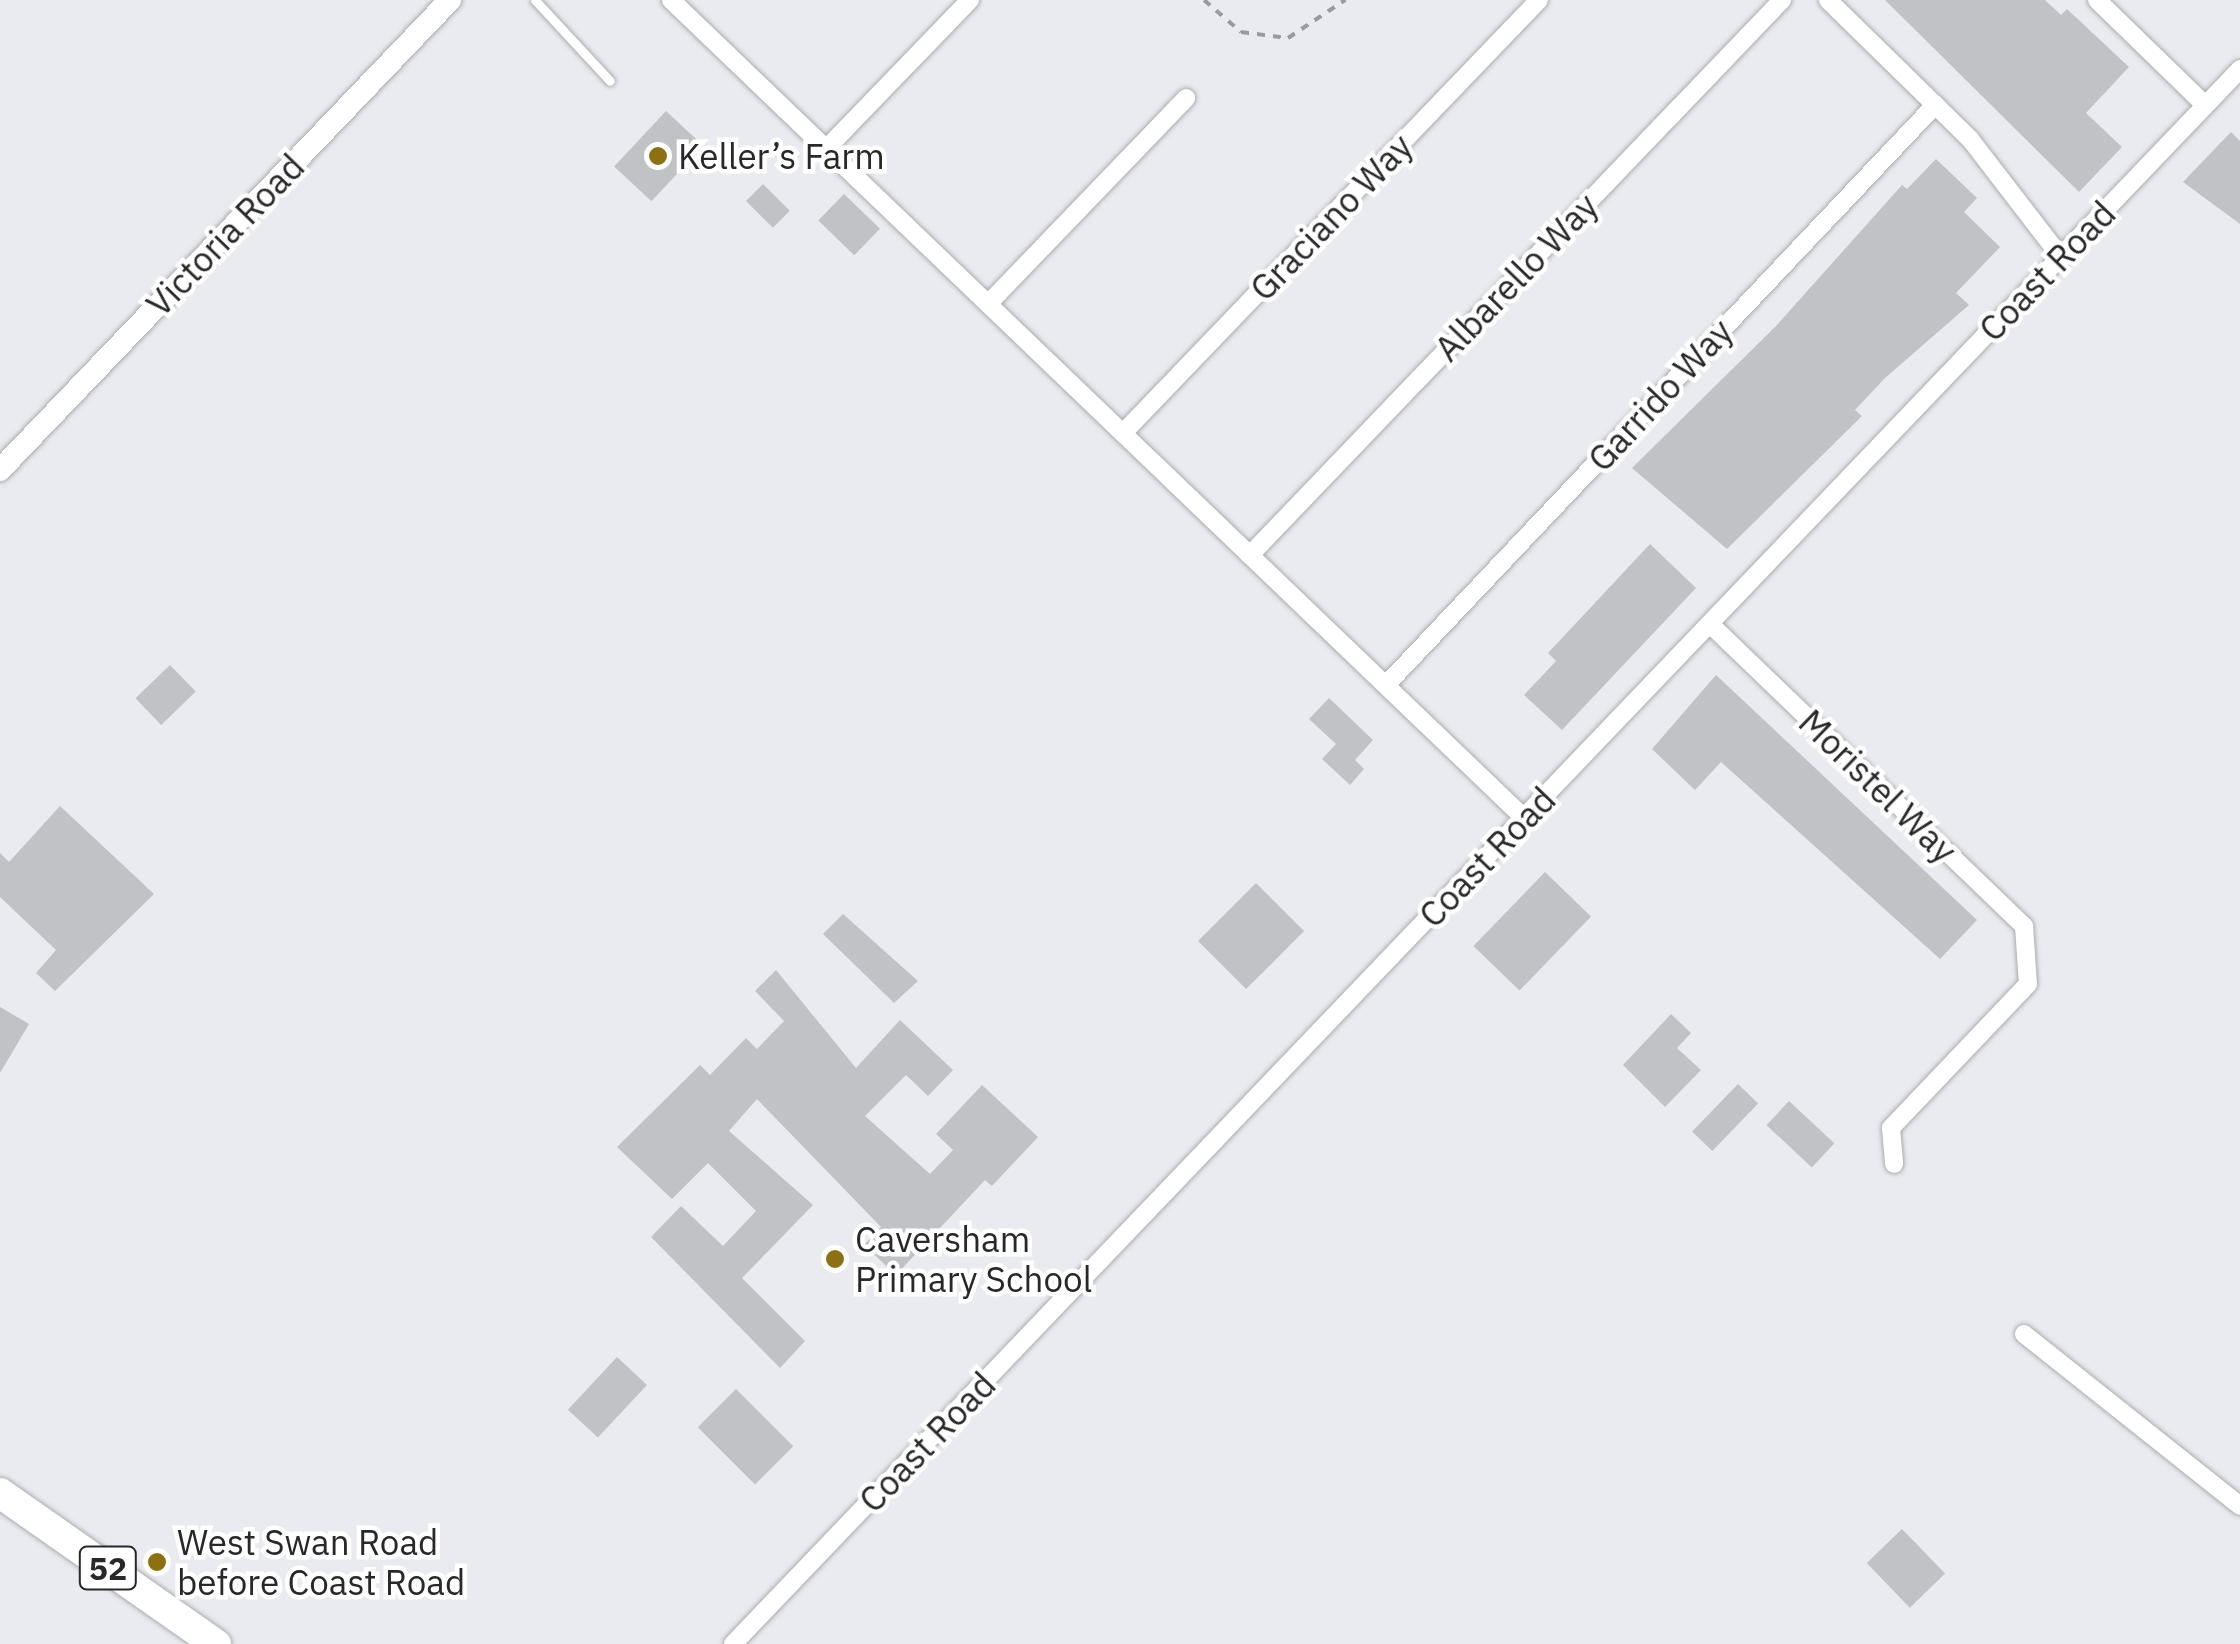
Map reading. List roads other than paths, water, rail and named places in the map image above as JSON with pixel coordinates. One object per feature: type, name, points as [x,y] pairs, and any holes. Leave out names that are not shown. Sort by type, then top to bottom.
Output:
[{"type":"main road","name":"52","points":[[0,1492],[216,1644]]},
{"type":"street","name":"Victoria Road","points":[[0,470],[450,0]]},
{"type":"street","points":[[670,0],[1524,818]]},
{"type":"street","points":[[827,148],[970,0]]},
{"type":"street","name":"Graciano Way","points":[[1123,433],[1539,0]]},
{"type":"street","name":"Albarello Way","points":[[1250,555],[1782,0]]},
{"type":"street","points":[[1828,0],[1935,105],[2060,256]]},
{"type":"street","points":[[2097,0],[2205,105]]},
{"type":"street","name":"Coast Road","points":[[733,1644],[2239,72]]},
{"type":"street","points":[[988,304],[1186,98]]},
{"type":"street","name":"Garrido Way","points":[[1386,685],[1935,105]]},
{"type":"street","name":"Moristel Way","points":[[1710,624],[2024,926],[2032,957],[2028,984],[1891,1128],[1894,1164]]},
{"type":"street","points":[[2024,1334],[2240,1506]]},
{"type":"lane","points":[[536,0],[610,81]]},
{"type":"place","name":"Keller’s Farm","points":[[658,156]]},
{"type":"place","name":"Caversham Primary School","points":[[835,1259]]},
{"type":"place","name":"West Swan Road before Coast Road","points":[[157,1562]]}]
